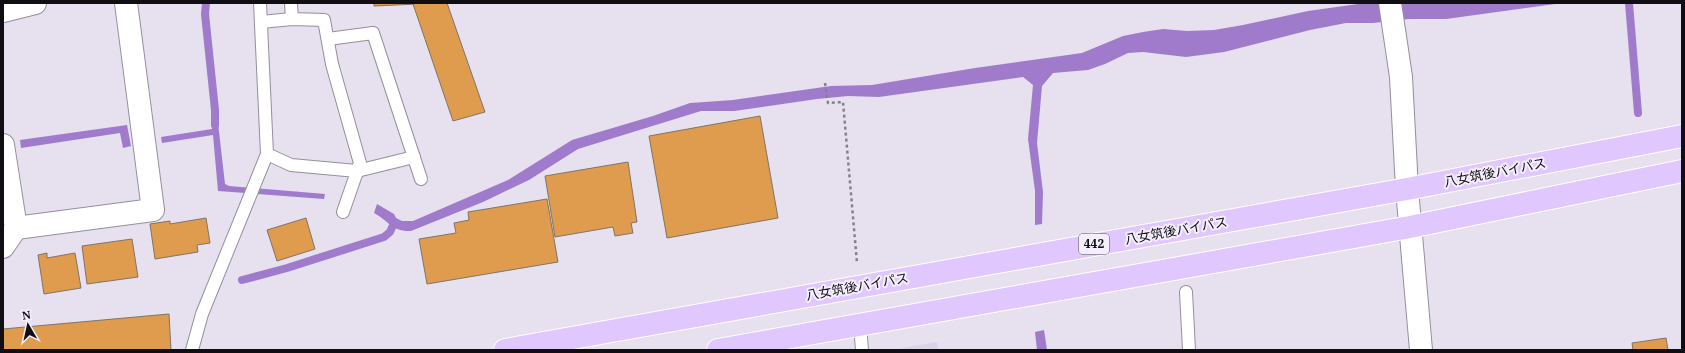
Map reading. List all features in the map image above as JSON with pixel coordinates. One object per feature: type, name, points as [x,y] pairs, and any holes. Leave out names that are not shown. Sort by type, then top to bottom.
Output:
[{"type":"highway","name":"八女筑後バイパス","points":[[505,350],[1407,189],[1682,136]]},
{"type":"highway","points":[[718,350],[1410,227],[1682,171]]},
{"type":"street","points":[[3,11],[34,3]]},
{"type":"street","points":[[16,228],[153,210],[126,3]]},
{"type":"street","points":[[1392,13],[1401,77],[1407,189],[1421,350]]},
{"type":"street","points":[[3,145],[16,228],[3,247]]},
{"type":"lane","points":[[192,350],[202,314],[267,154],[260,3]]},
{"type":"lane","points":[[291,3],[292,20]]},
{"type":"lane","points":[[261,22],[324,20],[332,64],[360,163],[343,212]]},
{"type":"lane","points":[[328,39],[373,33],[421,179]]},
{"type":"lane","points":[[267,154],[291,165],[357,171],[414,157]]},
{"type":"lane","points":[[1186,292],[1189,350]]},
{"type":"lane","points":[[860,325],[862,350]]},
{"type":"path","points":[[825,83],[828,103],[843,102],[860,286]]},
{"type":"shaded area","points":[[1365,3],[1563,3],[1446,19],[1409,19],[1373,23],[1346,23],[1310,30],[1224,52],[1186,57],[1143,52],[1128,53],[1088,70],[1053,73],[1042,86],[1037,143],[1043,192],[1042,224],[1035,225],[1035,191],[1028,139],[1033,85],[1023,77],[879,97],[848,96],[734,111],[701,111],[578,149],[529,180],[483,202],[411,231],[399,230],[374,213],[377,204],[394,214],[396,218],[402,221],[413,221],[508,180],[572,140],[653,116],[690,103],[733,100],[831,86],[872,85],[975,68],[1082,53],[1123,36],[1143,32],[1163,29],[1187,31],[1214,30],[1308,11]]},
{"type":"shaded area","points":[[217,114],[225,184],[229,186],[325,194],[324,199],[218,191],[213,135],[162,143],[161,137],[212,129],[211,115]]},
{"type":"shaded area","points":[[127,125],[131,146],[123,148],[120,133],[21,148],[20,140]]},
{"type":"shaded area","points":[[1044,330],[1047,350],[1037,350],[1035,332]]},
{"type":"shaded area","points":[[937,342],[938,350],[890,350]]},
{"type":"building","points":[[374,3],[418,3],[418,4],[374,6]]},
{"type":"building","points":[[447,3],[485,112],[453,121],[413,4]]},
{"type":"building","points":[[760,116],[778,218],[667,238],[649,136]]},
{"type":"building","points":[[628,162],[637,222],[631,223],[633,233],[615,236],[613,227],[555,237],[545,176]]},
{"type":"building","points":[[547,199],[558,262],[427,284],[419,239],[456,233],[454,223],[469,220],[468,212]]},
{"type":"building","points":[[206,218],[210,243],[197,245],[198,252],[155,259],[150,224],[170,221],[170,224]]},
{"type":"building","points":[[306,218],[315,249],[277,261],[267,230]]},
{"type":"building","points":[[132,239],[138,277],[87,284],[82,246]]},
{"type":"building","points":[[47,253],[47,258],[75,253],[81,288],[44,294],[38,255]]},
{"type":"building","points":[[169,314],[171,350],[3,350],[3,329]]},
{"type":"building","points":[[1666,338],[1668,350],[1633,350],[1632,343]]},
{"type":"waterway","points":[[206,3],[205,14],[215,110],[215,125]]},
{"type":"waterway","points":[[1629,3],[1638,113]]},
{"type":"waterway","points":[[242,280],[287,268],[384,237],[390,232],[394,223]]}]
